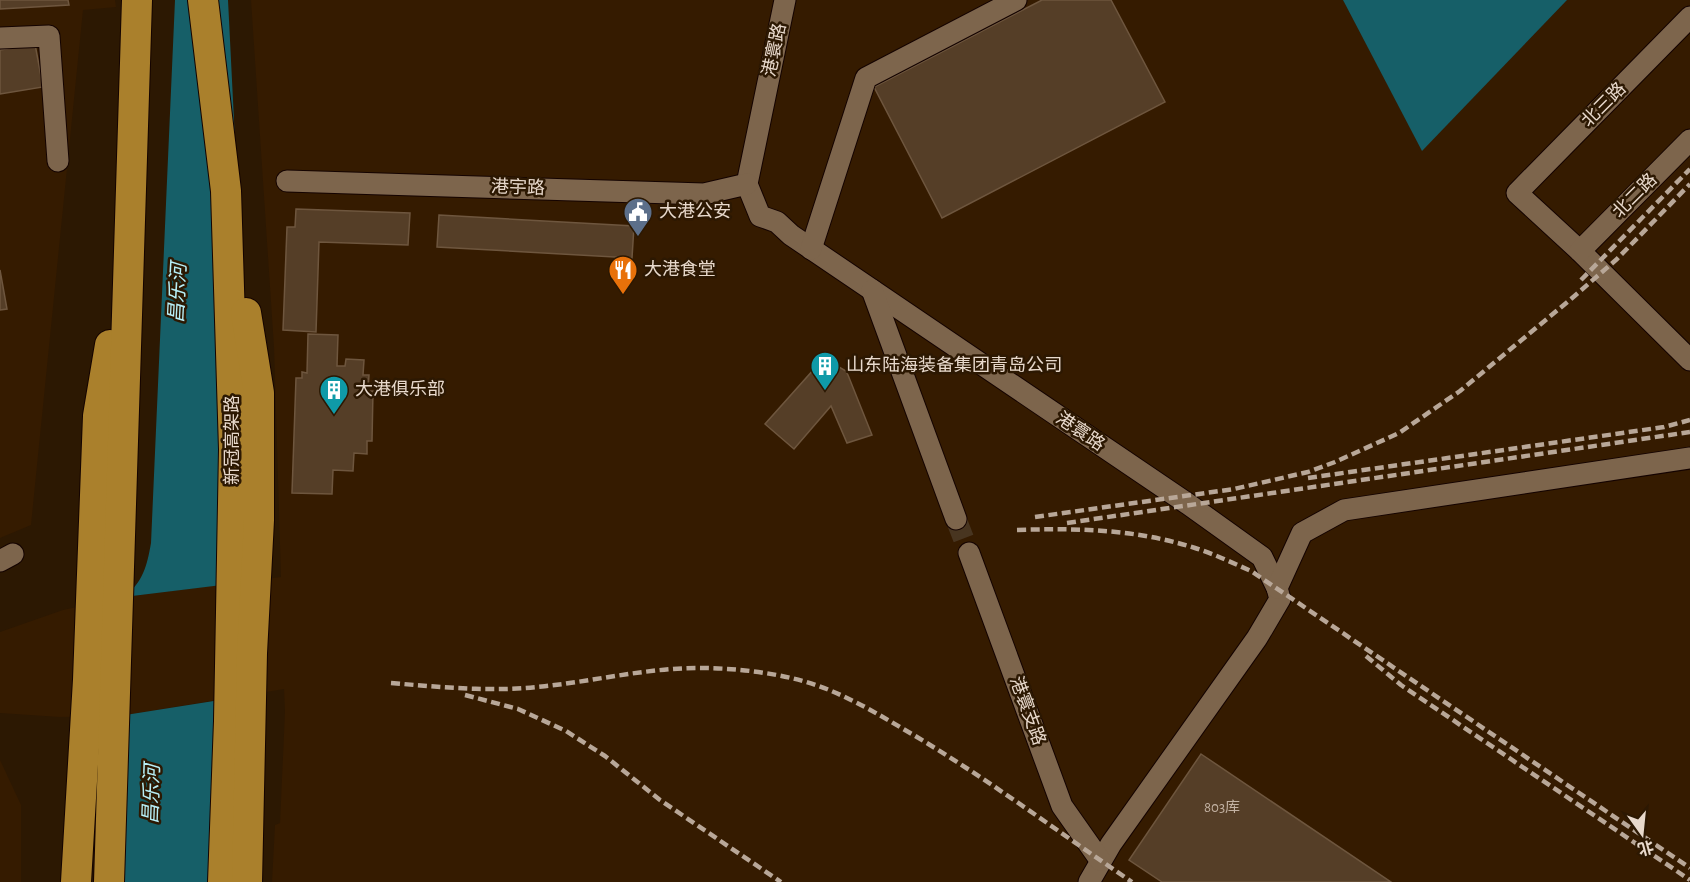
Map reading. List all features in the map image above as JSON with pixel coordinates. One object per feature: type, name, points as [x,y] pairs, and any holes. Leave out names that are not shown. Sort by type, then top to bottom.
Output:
[{"type":"highway","points":[[109,882],[137,0]]},
{"type":"highway","name":"新冠高架路","points":[[203,0],[226,191],[234,449],[229,721],[223,882]]},
{"type":"highway","points":[[226,191],[259,393],[259,520],[252,653],[247,882]]},
{"type":"highway","points":[[76,882],[88,680],[98,416],[129,236]]},
{"type":"street","name":"港寰路","points":[[785,0],[747,184],[760,216],[777,222],[811,249],[1188,504],[1262,557],[1277,588]]},
{"type":"street","points":[[811,249],[867,78],[1016,0]]},
{"type":"street","name":"北三路","points":[[1580,251],[1517,193],[1690,17]]},
{"type":"street","points":[[0,38],[49,36],[58,161]]},
{"type":"street","name":"北二路","points":[[1580,251],[1690,140]]},
{"type":"street","name":"港宇路","points":[[287,181],[704,194],[747,184]]},
{"type":"street","points":[[1580,251],[1690,360]]},
{"type":"street","points":[[872,290],[956,519]]},
{"type":"street","points":[[1089,882],[1100,861],[1257,638],[1280,599],[1277,588],[1302,533],[1344,510],[1690,458]]},
{"type":"street","name":"港寰支路","points":[[969,553],[1062,806],[1100,861]]},
{"type":"street","points":[[100,882],[106,726]]},
{"type":"shaded area","points":[[0,0],[115,0],[116,7],[83,10],[31,525],[0,538]]},
{"type":"shaded area","points":[[251,0],[1343,0],[1422,150],[1567,0],[1690,0],[1690,882],[272,882],[275,825],[280,823],[284,689],[119,716],[60,717],[0,713],[0,632],[63,610],[124,597],[281,577],[274,347]]},
{"type":"shaded area","points":[[0,760],[21,805],[21,882],[0,882]]},
{"type":"water","name":"昌乐河","points":[[175,0],[228,0],[240,241],[222,585],[124,597],[136,585],[143,573],[151,543]]},
{"type":"water","points":[[1343,0],[1567,0],[1422,151]]},
{"type":"water","name":"昌乐河","points":[[220,700],[215,882],[113,882],[119,716]]},
{"type":"building","points":[[0,0],[68,0],[69,5],[0,9]]},
{"type":"building","points":[[1042,0],[1111,0],[1165,102],[942,218],[874,87]]},
{"type":"building","points":[[35,44],[43,87],[0,94],[0,50]]},
{"type":"building","points":[[296,209],[410,213],[408,245],[319,242],[316,332],[283,330],[287,227],[295,227]]},
{"type":"building","points":[[439,215],[634,226],[632,258],[437,247]]},
{"type":"building","points":[[0,270],[7,309],[0,310]]},
{"type":"building","name":"大港俱乐部","points":[[308,334],[338,335],[337,366],[345,366],[346,359],[364,360],[363,375],[369,375],[368,391],[373,391],[372,441],[367,441],[367,454],[354,453],[353,471],[333,470],[332,494],[292,493],[296,378],[302,378],[302,372],[307,373]]},
{"type":"building","name":"山东陆海装备集团青岛公司","points":[[832,363],[846,371],[872,435],[847,443],[831,406],[794,449],[765,424],[815,368]]},
{"type":"building","points":[[1201,754],[1391,882],[1162,882],[1129,860]]},
{"type":"tunnel","points":[[956,519],[969,553]]},
{"type":"railway","points":[[1581,280],[1690,169]]},
{"type":"railway","points":[[1035,517],[1234,489],[1308,472],[1399,433],[1460,391],[1571,299],[1617,259],[1690,184]]},
{"type":"railway","points":[[1308,478],[1664,427],[1690,420]]},
{"type":"railway","points":[[1067,523],[1690,432]]},
{"type":"railway","points":[[1017,530],[1063,529],[1129,533],[1202,550],[1251,571],[1690,868]]},
{"type":"railway","points":[[1366,656],[1401,685],[1690,880]]},
{"type":"railway","points":[[391,683],[500,689],[557,685],[658,670],[699,668],[751,671],[803,681],[856,702],[934,748],[992,785],[1132,882]]},
{"type":"railway","points":[[465,695],[518,709],[566,731],[605,756],[660,800],[781,882]]},
{"type":"place","name":"大港公安","points":[[638,238]]},
{"type":"place","name":"大港食堂","points":[[623,296]]},
{"type":"place","name":"山东陆海装备集团青岛公司","points":[[825,392]]},
{"type":"place","name":"大港俱乐部","points":[[334,416]]}]
